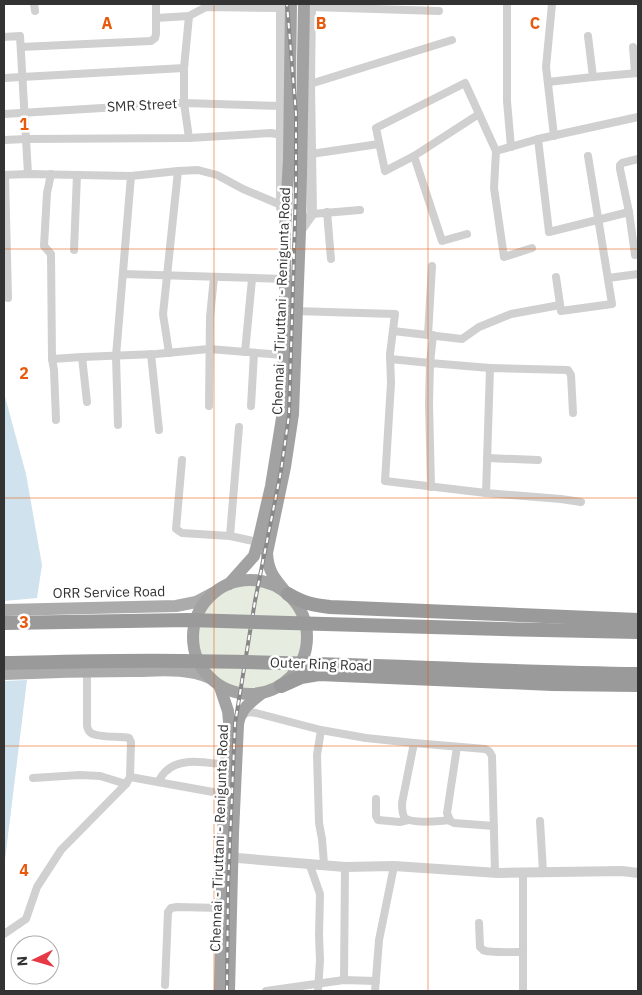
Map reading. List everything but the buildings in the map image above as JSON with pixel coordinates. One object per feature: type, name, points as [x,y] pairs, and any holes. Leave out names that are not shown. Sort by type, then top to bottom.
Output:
[{"type":"highway","name":"Chennai - Tiruttani - Renigunta Road","points":[[286,6],[289,159],[284,278],[291,311],[292,414],[285,467],[267,553],[272,576],[299,606],[307,629],[308,644],[306,654],[297,672],[281,686],[271,691],[261,694],[240,694],[230,691],[215,682],[201,668],[194,651],[193,633],[202,607],[213,593],[229,584],[252,580],[264,581],[286,592]]},
{"type":"highway","name":"Chennai - Tiruttani - Renigunta Road","points":[[229,584],[254,556],[271,486],[282,418],[283,355],[291,311],[300,231],[307,7]]},
{"type":"highway","points":[[286,592],[300,601],[330,607],[638,620]]},
{"type":"highway","points":[[4,623],[188,620],[502,630],[638,632]]},
{"type":"highway","name":"Outer Ring Road","points":[[4,663],[181,661],[638,674]]},
{"type":"highway","points":[[281,686],[301,677],[319,674],[552,684],[638,685]]},
{"type":"highway","name":"Chennai - Tiruttani - Renigunta Road","points":[[215,682],[228,711],[229,721],[224,794],[228,856],[230,991]]},
{"type":"highway","name":"Chennai - Tiruttani - Renigunta Road","points":[[220,991],[222,908],[228,856],[238,719],[245,706],[261,694]]},
{"type":"main road","name":"ORR Service Road","points":[[4,610],[155,607],[188,604],[213,593]]},
{"type":"main road","points":[[4,674],[87,670],[167,676],[190,672],[201,674],[215,682]]},
{"type":"street","points":[[21,47],[151,40],[155,38],[156,34],[156,4]]},
{"type":"street","points":[[507,4],[508,101],[511,147]]},
{"type":"street","points":[[552,4],[546,67],[554,136]]},
{"type":"street","points":[[156,18],[189,16],[206,7],[286,6],[281,106],[281,212],[285,231]]},
{"type":"street","points":[[300,231],[312,214],[307,7],[439,11]]},
{"type":"street","points":[[189,16],[184,68],[184,103],[190,138]]},
{"type":"street","points":[[4,37],[20,36],[28,174]]},
{"type":"street","points":[[588,36],[593,77]]},
{"type":"street","points":[[310,84],[452,40]]},
{"type":"street","points":[[548,82],[637,73],[634,47]]},
{"type":"street","points":[[4,78],[184,68]]},
{"type":"street","points":[[479,114],[414,156],[385,170],[376,128],[465,83],[496,151],[494,188],[504,257],[532,248]]},
{"type":"street","name":"SMR Street","points":[[4,114],[184,103],[281,106]]},
{"type":"street","points":[[496,151],[538,139],[638,117]]},
{"type":"street","points":[[4,140],[190,138],[271,133],[281,135]]},
{"type":"street","points":[[538,139],[549,232],[628,212]]},
{"type":"street","points":[[310,154],[379,144]]},
{"type":"street","points":[[414,156],[442,241],[467,234]]},
{"type":"street","points":[[556,277],[560,311],[612,304],[588,156]]},
{"type":"street","points":[[636,255],[620,165],[638,159]]},
{"type":"street","points":[[8,298],[4,175],[131,176],[198,170],[217,175],[243,189],[281,205]]},
{"type":"street","points":[[169,353],[163,314],[178,171]]},
{"type":"street","points":[[51,174],[47,193],[44,246],[51,254],[52,360],[56,420]]},
{"type":"street","points":[[74,250],[77,175]]},
{"type":"street","points":[[118,425],[116,356],[131,176]]},
{"type":"street","points":[[312,214],[360,210]]},
{"type":"street","points":[[326,212],[331,259]]},
{"type":"street","points":[[432,266],[429,403],[432,487]]},
{"type":"street","points":[[123,274],[284,278]]},
{"type":"street","points":[[608,278],[638,274]]},
{"type":"street","points":[[209,406],[210,317],[214,277]]},
{"type":"street","points":[[251,406],[252,278]]},
{"type":"street","points":[[393,331],[462,339],[479,327],[511,314],[560,305]]},
{"type":"street","points":[[291,311],[395,314],[390,359],[391,383],[385,481],[581,502]]},
{"type":"street","points":[[52,360],[209,349],[283,355]]},
{"type":"street","points":[[151,354],[154,368],[159,430]]},
{"type":"street","points":[[82,357],[87,402]]},
{"type":"street","points":[[390,359],[490,368],[568,370],[571,375],[573,413]]},
{"type":"street","points":[[486,493],[490,368]]},
{"type":"street","points":[[230,536],[239,427]]},
{"type":"street","points":[[487,458],[538,460]]},
{"type":"street","points":[[182,460],[176,529],[182,533],[230,536],[258,542]]},
{"type":"street","points":[[4,934],[26,919],[37,887],[61,850],[128,781],[131,742],[129,738],[97,736],[88,730],[87,670]]},
{"type":"street","points":[[238,719],[249,712],[321,730],[366,738],[485,749],[489,751],[492,756],[496,872]]},
{"type":"street","points":[[321,730],[317,755],[319,823],[324,864]]},
{"type":"street","points":[[408,820],[404,818],[402,803],[414,743]]},
{"type":"street","points":[[450,820],[448,813],[457,747]]},
{"type":"street","points":[[158,782],[165,772],[175,765],[196,762],[226,765]]},
{"type":"street","points":[[33,778],[100,776],[128,781],[158,782],[211,790],[224,794]]},
{"type":"street","points":[[376,800],[376,816],[378,820],[432,822],[450,820],[454,823],[494,826]]},
{"type":"street","points":[[540,821],[543,872]]},
{"type":"street","points":[[228,856],[345,867],[394,866],[496,872],[622,871],[638,873]]},
{"type":"street","points":[[309,863],[320,894],[319,988]]},
{"type":"street","points":[[376,991],[379,940],[394,866]]},
{"type":"street","points":[[344,980],[345,867]]},
{"type":"street","points":[[523,872],[523,991]]},
{"type":"street","points":[[165,985],[168,912],[171,908],[177,907],[222,908]]},
{"type":"street","points":[[479,923],[480,947],[484,951],[523,952]]},
{"type":"street","points":[[266,991],[319,988],[344,980],[376,981]]},
{"type":"shaded area","points":[[250,585],[270,589],[288,600],[299,618],[303,638],[299,658],[288,676],[270,687],[250,691],[230,687],[212,676],[201,658],[197,638],[201,618],[212,600],[230,589]]},
{"type":"water","points":[[4,393],[26,474],[42,565],[37,598],[4,601]]},
{"type":"water","points":[[27,680],[4,868],[4,681]]},
{"type":"railway","points":[[227,991],[228,888],[235,724],[255,601],[281,471],[289,415],[296,187],[296,114],[287,4]]}]
